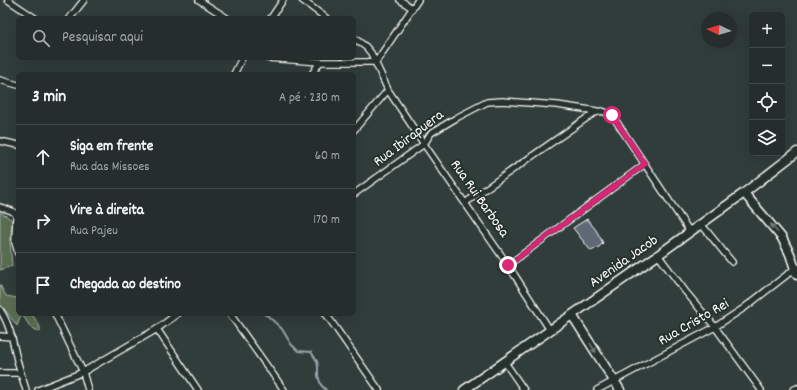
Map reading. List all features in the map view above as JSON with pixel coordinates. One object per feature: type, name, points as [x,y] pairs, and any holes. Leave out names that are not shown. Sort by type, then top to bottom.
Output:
[{"type":"main road","name":"Avenida Jacob","points":[[464,390],[658,255],[744,193],[797,152]]},
{"type":"main road","points":[[744,193],[782,238],[796,270]]},
{"type":"main road","points":[[572,315],[620,390]]},
{"type":"street","points":[[8,0],[32,16]]},
{"type":"street","points":[[72,16],[84,0]]},
{"type":"street","points":[[199,0],[224,16]]},
{"type":"street","points":[[272,16],[284,0]]},
{"type":"street","points":[[302,0],[323,16]]},
{"type":"street","points":[[400,0],[412,8]]},
{"type":"street","points":[[294,60],[320,62],[376,62],[418,0]]},
{"type":"street","name":"Rua Rui Barbosa","points":[[356,40],[369,50],[388,90],[508,265],[550,330]]},
{"type":"street","points":[[235,72],[241,60]]},
{"type":"street","points":[[313,72],[320,62]]},
{"type":"street","points":[[0,80],[16,84]]},
{"type":"street","points":[[356,128],[388,90]]},
{"type":"street","name":"Rua Ibirapuera","points":[[356,193],[424,144],[431,133],[487,102],[502,100],[557,105],[598,112],[602,111],[612,115],[645,164]]},
{"type":"street","points":[[465,203],[594,113],[598,112]]},
{"type":"street","points":[[0,141],[16,145]]},
{"type":"street","points":[[508,265],[645,164],[690,232]]},
{"type":"street","points":[[0,207],[16,214]]},
{"type":"street","points":[[16,218],[16,246]]},
{"type":"street","points":[[701,224],[732,262]]},
{"type":"street","points":[[658,255],[761,390]]},
{"type":"street","name":"Rua Cristo Rei","points":[[597,390],[714,327],[744,308],[796,270]]},
{"type":"street","points":[[0,310],[4,316],[12,337],[26,390]]},
{"type":"street","points":[[56,316],[83,372],[88,390]]},
{"type":"street","points":[[38,390],[83,372],[157,329],[174,316]]},
{"type":"street","points":[[231,316],[284,390]]},
{"type":"street","points":[[327,316],[379,390]]},
{"type":"street","points":[[157,329],[198,390]]},
{"type":"street","points":[[0,336],[12,337]]},
{"type":"street","points":[[504,361],[524,390]]},
{"type":"street","points":[[0,373],[21,374]]},
{"type":"street","points":[[793,390],[797,388]]},
{"type":"green space","points":[[0,212],[11,219],[12,224],[10,240],[12,266],[0,270]]},
{"type":"green space","points":[[0,285],[6,296],[16,298],[16,316],[21,316],[17,326],[3,307],[0,305]]},
{"type":"green space","points":[[23,316],[33,316],[40,327],[40,332],[31,328]]},
{"type":"building","points":[[587,219],[596,230],[603,243],[591,251],[573,228]]},
{"type":"waterway","points":[[268,316],[282,329],[291,344],[298,351],[311,352],[317,361],[318,376],[321,385],[326,390]]},
{"type":"route","points":[[508,265],[645,164],[612,115]]}]
